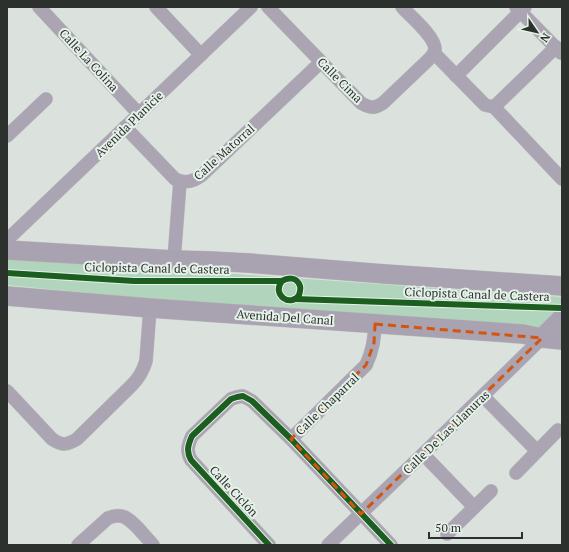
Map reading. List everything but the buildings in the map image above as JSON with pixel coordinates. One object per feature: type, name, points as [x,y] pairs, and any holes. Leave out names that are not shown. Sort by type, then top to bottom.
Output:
[{"type":"main road","points":[[7,250],[233,262],[562,286]]},
{"type":"main road","name":"Avenida Del Canal","points":[[7,296],[150,308],[523,334],[562,340]]},
{"type":"main road","name":"Calle De Las Llanuras","points":[[542,338],[562,318]]},
{"type":"street","name":"Calle La Colina","points":[[39,7],[140,114]]},
{"type":"street","points":[[156,7],[200,55]]},
{"type":"street","name":"Avenida Planicie","points":[[7,240],[251,7]]},
{"type":"street","name":"Calle Cima","points":[[268,7],[361,102],[372,108],[383,103],[434,53]]},
{"type":"street","points":[[402,7],[430,37],[434,44],[434,53],[485,105],[494,107],[562,178]]},
{"type":"street","points":[[456,76],[521,8],[559,51],[494,107]]},
{"type":"street","name":"Calle Matorral","points":[[125,127],[175,179],[186,182],[192,181],[202,176],[322,62]]},
{"type":"street","points":[[7,136],[46,99]]},
{"type":"street","points":[[174,260],[180,181]]},
{"type":"street","points":[[7,391],[52,439],[63,444],[70,444],[77,440],[139,378],[146,361],[150,308]]},
{"type":"street","name":"Calle Chaparral","points":[[188,449],[192,436],[231,399],[242,396],[252,401],[291,439],[366,365],[374,344],[376,324]]},
{"type":"street","name":"Calle De Las Llanuras","points":[[328,545],[542,338]]},
{"type":"street","points":[[483,396],[537,451]]},
{"type":"street","points":[[516,473],[558,430]]},
{"type":"street","points":[[291,439],[391,545]]},
{"type":"street","name":"Calle Ciclón","points":[[188,449],[188,455],[191,460],[269,545]]},
{"type":"street","points":[[423,454],[474,507]]},
{"type":"street","points":[[446,534],[490,491]]},
{"type":"street","points":[[78,545],[108,518],[113,515],[118,515],[124,516],[130,520],[153,545]]},
{"type":"highlighted area","points":[[375,324],[542,338],[361,514],[291,439],[366,365],[374,343]]},
{"type":"green space","points":[[8,258],[562,297],[562,306],[535,337],[7,285]]},
{"type":"cycle path","name":"Ciclopista Canal de Castera","points":[[7,273],[134,281],[282,281],[287,279],[295,279],[299,283],[300,287],[299,295],[296,299],[287,300],[280,295],[279,286],[282,281]]},
{"type":"cycle path","name":"Ciclopista Canal de Castera","points":[[295,299],[562,308]]},
{"type":"cycle path","points":[[269,545],[191,460],[188,454],[192,436],[231,399],[237,397],[243,396],[252,401],[291,439],[391,545]]}]
